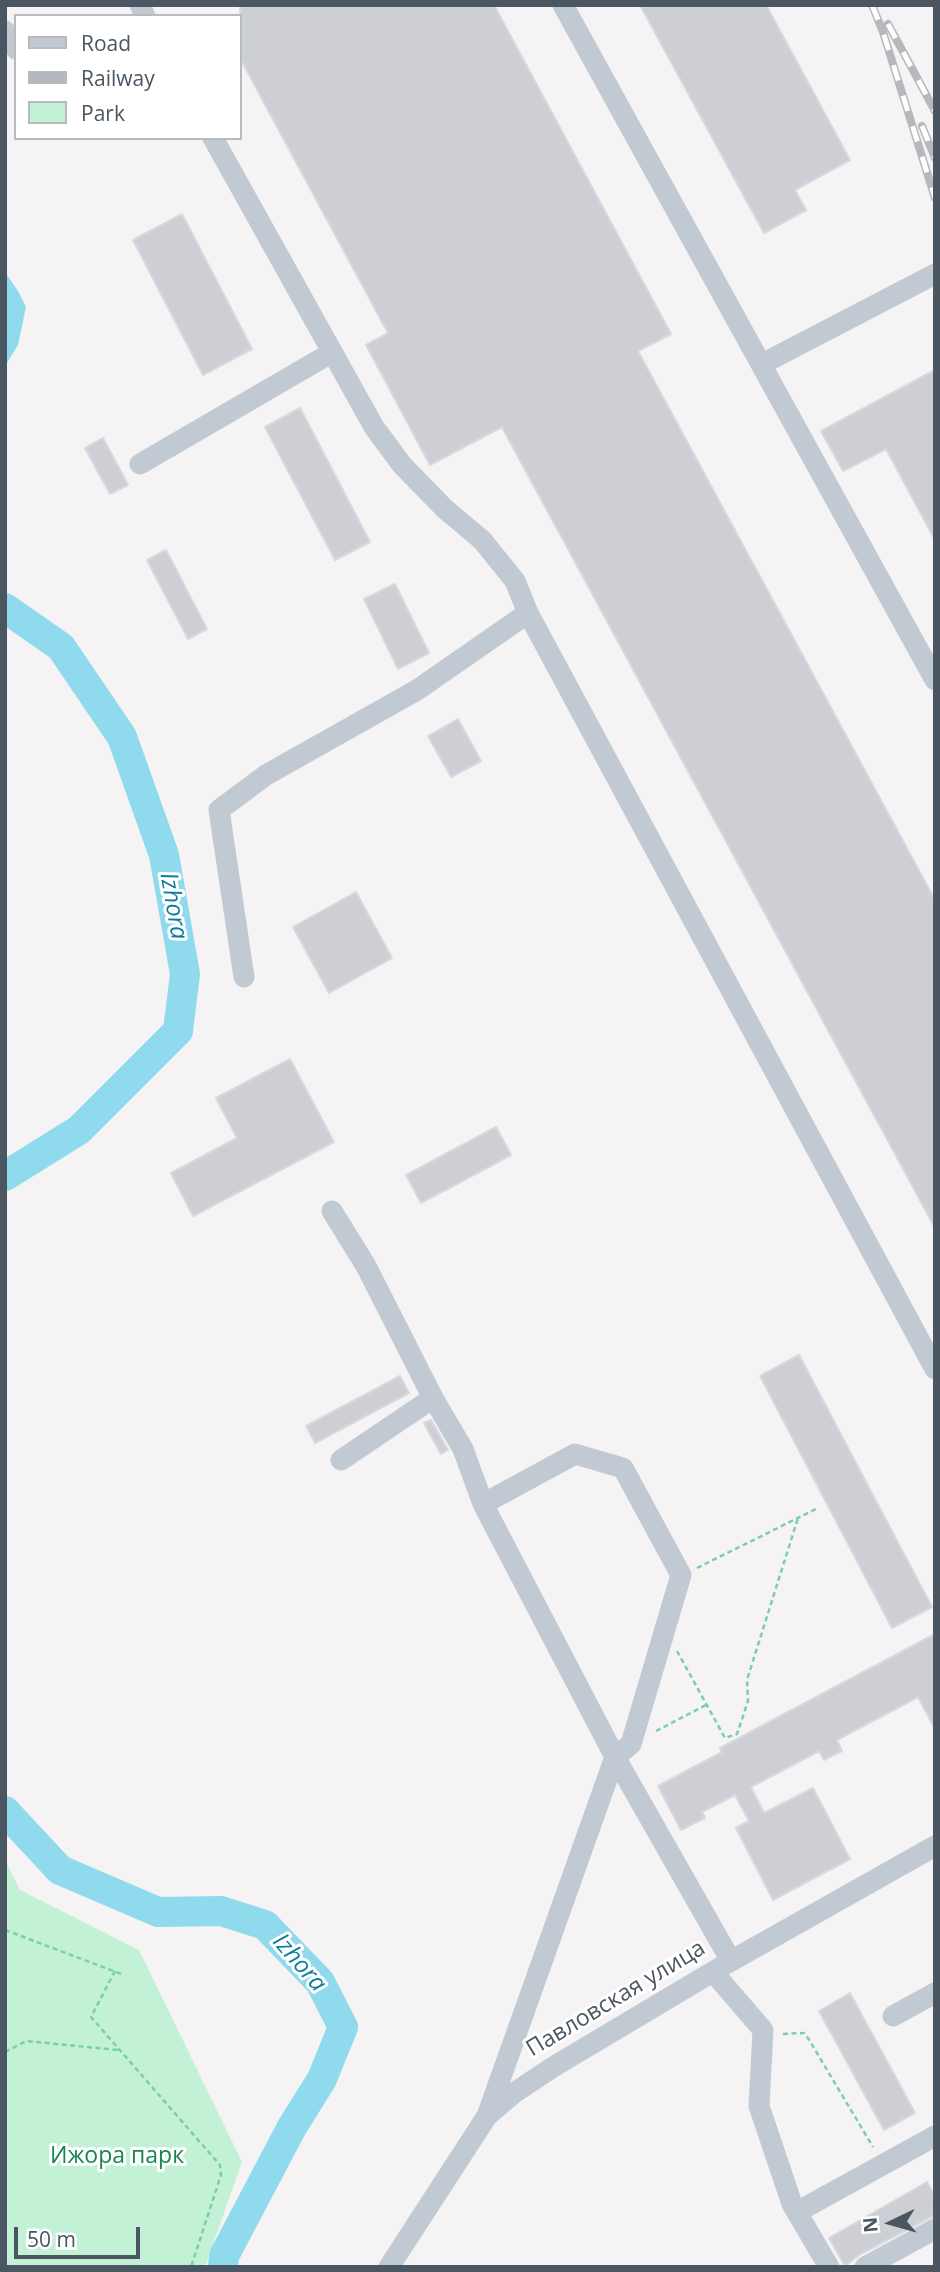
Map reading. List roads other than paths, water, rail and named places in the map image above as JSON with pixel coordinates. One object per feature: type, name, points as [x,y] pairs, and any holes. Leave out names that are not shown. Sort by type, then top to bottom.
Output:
[{"type":"street","points":[[563,5],[935,680]]},
{"type":"street","points":[[214,140],[374,427],[401,465],[445,509],[482,540],[515,581],[528,613],[935,1369]]},
{"type":"street","points":[[762,364],[935,274]]},
{"type":"street","points":[[140,464],[331,353]]},
{"type":"street","points":[[243,977],[219,810],[266,775],[417,690],[528,613]]},
{"type":"street","points":[[332,1211],[366,1266],[433,1398],[463,1449],[483,1504],[623,1751],[722,1966],[763,2031],[759,2106],[792,2204],[829,2267]]},
{"type":"street","points":[[341,1460],[433,1398]]},
{"type":"street","points":[[483,1504],[575,1454],[623,1468],[681,1575],[623,1751],[486,2116]]},
{"type":"street","name":"Павловская улица","points":[[389,2267],[486,2116],[514,2093],[722,1966],[935,1846]]},
{"type":"street","points":[[893,2016],[935,1993]]},
{"type":"street","points":[[796,2212],[935,2136]]},
{"type":"street","points":[[865,2267],[935,2229]]},
{"type":"water","points":[[5,272],[26,307],[18,345],[5,366]]},
{"type":"waterway","name":"Izhora","points":[[5,608],[61,647],[122,737],[164,855],[185,974],[178,1031],[79,1130],[5,1176]]},
{"type":"waterway","name":"Izhora","points":[[5,1811],[60,1870],[158,1912],[221,1911],[265,1925],[320,1982],[343,2027],[322,2079],[292,2127],[224,2256],[223,2267]]},
{"type":"railway","points":[[872,5],[935,198]]},
{"type":"railway","points":[[888,24],[935,111]]},
{"type":"railway","points":[[922,126],[935,158]]},
{"type":"park label","name":"Ижора парк","points":[[117,2156]]}]
